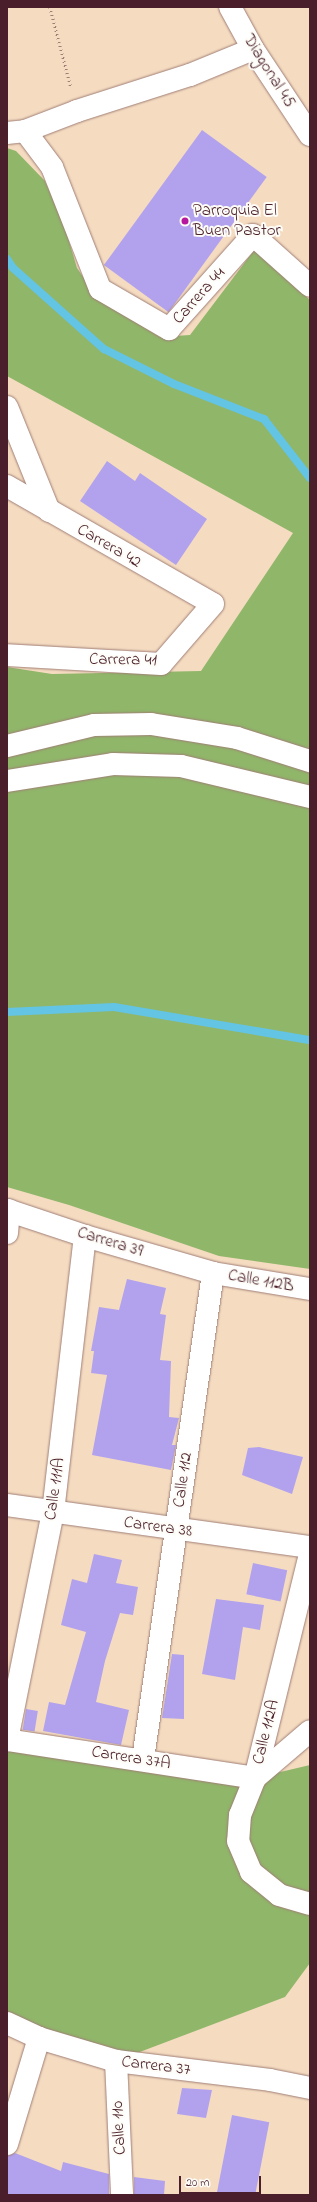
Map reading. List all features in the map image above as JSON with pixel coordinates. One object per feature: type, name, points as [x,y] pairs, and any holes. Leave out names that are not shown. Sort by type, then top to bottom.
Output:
[{"type":"street","name":"Diagonal 45","points":[[230,7],[253,49],[310,135]]},
{"type":"street","points":[[16,132],[190,75],[253,49]]},
{"type":"street","name":"Carrera 44","points":[[16,132],[52,167],[100,289],[170,329],[253,235],[310,286]]},
{"type":"street","points":[[7,407],[49,511]]},
{"type":"street","name":"Carrera 42","points":[[7,486],[213,604]]},
{"type":"street","name":"Carrera 41","points":[[7,655],[161,664],[213,604]]},
{"type":"street","points":[[7,746],[94,725],[151,724],[237,738],[310,761]]},
{"type":"street","points":[[7,780],[113,764],[181,766],[310,797]]},
{"type":"street","points":[[7,1233],[8,1210]]},
{"type":"street","name":"Carrera 39","points":[[8,1210],[86,1236],[213,1273]]},
{"type":"street","name":"Calle 111A","points":[[7,1740],[53,1512],[86,1236]]},
{"type":"street","name":"Calle 112B","points":[[213,1273],[310,1289]]},
{"type":"street","name":"Calle 112","points":[[143,1759],[213,1273]]},
{"type":"street","name":"Carrera 38","points":[[7,1505],[310,1547]]},
{"type":"street","name":"Calle 112A","points":[[310,1554],[255,1778],[240,1815],[238,1841],[251,1872],[279,1895],[310,1904]]},
{"type":"street","points":[[255,1778],[310,1731]]},
{"type":"street","name":"Carrera 37A","points":[[7,1740],[143,1759],[255,1778]]},
{"type":"street","name":"Carrera 37","points":[[7,2023],[39,2038],[116,2062],[270,2080],[310,2088]]},
{"type":"street","points":[[7,2144],[39,2038]]},
{"type":"street","name":"Calle 110","points":[[116,2062],[122,2195]]},
{"type":"path","points":[[50,7],[77,111]]},
{"type":"green space","points":[[7,148],[16,151],[45,181],[63,221],[77,268],[94,293],[112,308],[160,337],[190,335],[255,249],[310,300],[310,1269],[219,1256],[69,1205],[7,1187],[7,667],[52,674],[201,671],[293,533],[7,376]]},
{"type":"green space","points":[[7,1745],[255,1778],[310,1765],[310,1963],[285,1997],[116,2061],[7,2023]]},
{"type":"building","name":"Parroquia El Buen Pastor","points":[[202,130],[267,177],[169,312],[104,265]]},
{"type":"building","points":[[107,461],[135,481],[140,473],[207,519],[176,565],[80,501]]},
{"type":"building","points":[[127,1279],[166,1288],[160,1314],[166,1315],[160,1360],[171,1361],[169,1417],[179,1418],[172,1445],[176,1445],[171,1470],[92,1455],[107,1375],[91,1373],[94,1351],[91,1351],[99,1307],[119,1310]]},
{"type":"building","points":[[259,1447],[303,1457],[292,1494],[242,1475],[248,1448]]},
{"type":"building","points":[[94,1554],[122,1560],[116,1583],[138,1587],[133,1615],[120,1613],[105,1661],[96,1702],[129,1710],[121,1745],[43,1731],[49,1702],[65,1705],[86,1632],[61,1625],[72,1579],[87,1583]]},
{"type":"building","points":[[253,1563],[287,1570],[281,1602],[246,1594]]},
{"type":"building","points":[[216,1599],[264,1605],[260,1630],[243,1627],[235,1680],[202,1674]]},
{"type":"building","points":[[172,1654],[184,1655],[184,1719],[162,1718]]},
{"type":"building","points":[[26,1709],[38,1711],[35,1732],[23,1730]]},
{"type":"building","points":[[182,2088],[212,2090],[206,2118],[177,2114]]},
{"type":"building","points":[[232,2115],[269,2122],[255,2195],[216,2195]]},
{"type":"building","points":[[15,2153],[61,2171],[63,2162],[109,2174],[109,2195],[7,2195],[7,2156]]},
{"type":"building","points":[[134,2177],[165,2181],[164,2195],[134,2195]]},
{"type":"waterway","points":[[7,259],[13,268],[104,349],[174,384],[264,419],[310,478]]},
{"type":"waterway","points":[[7,1012],[114,1007],[310,1040]]},
{"type":"place","name":"Parroquia El Buen Pastor","points":[[185,221]]}]
